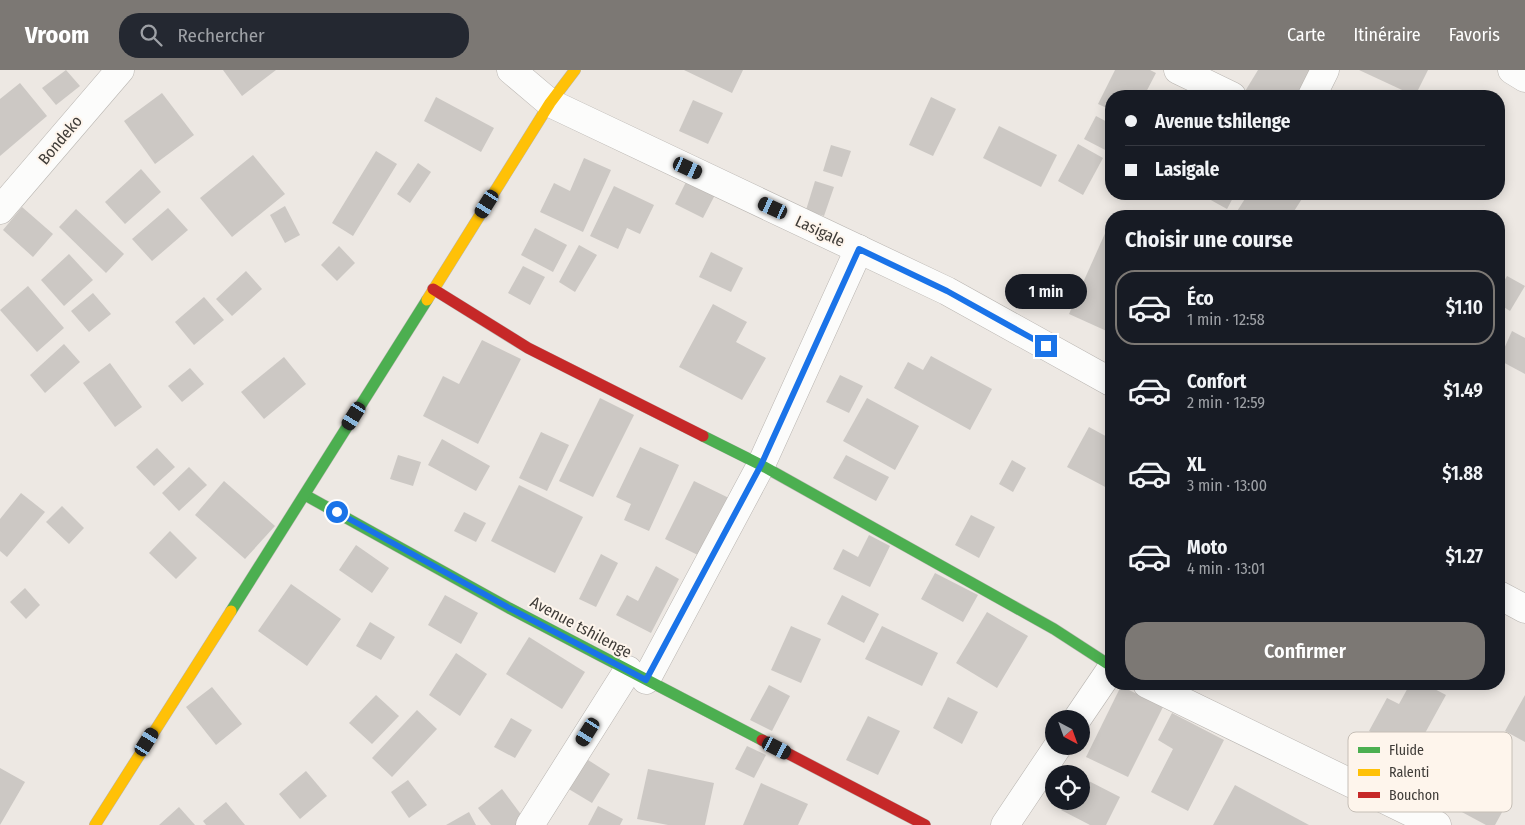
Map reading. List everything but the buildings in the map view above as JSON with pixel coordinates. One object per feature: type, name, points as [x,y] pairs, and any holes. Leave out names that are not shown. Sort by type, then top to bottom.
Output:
[{"type":"street","name":"Bondeko","points":[[0,210],[120,70]]},
{"type":"street","name":"Lasigale","points":[[511,70],[550,103],[947,291],[1105,379]]},
{"type":"street","points":[[94,825],[305,495],[550,103],[575,70]]},
{"type":"street","points":[[1178,70],[1220,90]]},
{"type":"street","points":[[1315,90],[1325,70]]},
{"type":"street","points":[[1512,70],[1525,78]]},
{"type":"street","points":[[530,825],[637,675],[761,465],[859,249]]},
{"type":"street","points":[[433,289],[528,348],[761,465],[1054,629],[1105,664]]},
{"type":"street","name":"Avenue tshilenge","points":[[305,495],[509,608],[925,825]]},
{"type":"street","points":[[1505,598],[1525,609]]},
{"type":"street","points":[[1083,710],[1105,677]]},
{"type":"street","points":[[1159,690],[1348,782]]},
{"type":"street","points":[[1004,825],[1052,755]]},
{"type":"street","points":[[1410,812],[1437,825]]},
{"type":"traffic: fast","points":[[231,611],[427,300]]},
{"type":"traffic: fast","points":[[703,436],[761,465],[1054,629],[1105,662]]},
{"type":"traffic: fast","points":[[305,495],[509,608],[762,740]]},
{"type":"traffic: slow","points":[[427,300],[550,103],[575,70]]},
{"type":"traffic: slow","points":[[95,825],[231,611]]},
{"type":"traffic: jam","points":[[433,289],[528,348],[703,436]]},
{"type":"traffic: jam","points":[[762,740],[925,825]]},
{"type":"route","points":[[337,512],[509,608],[646,680],[761,465],[859,249],[947,291],[1046,346]]}]
